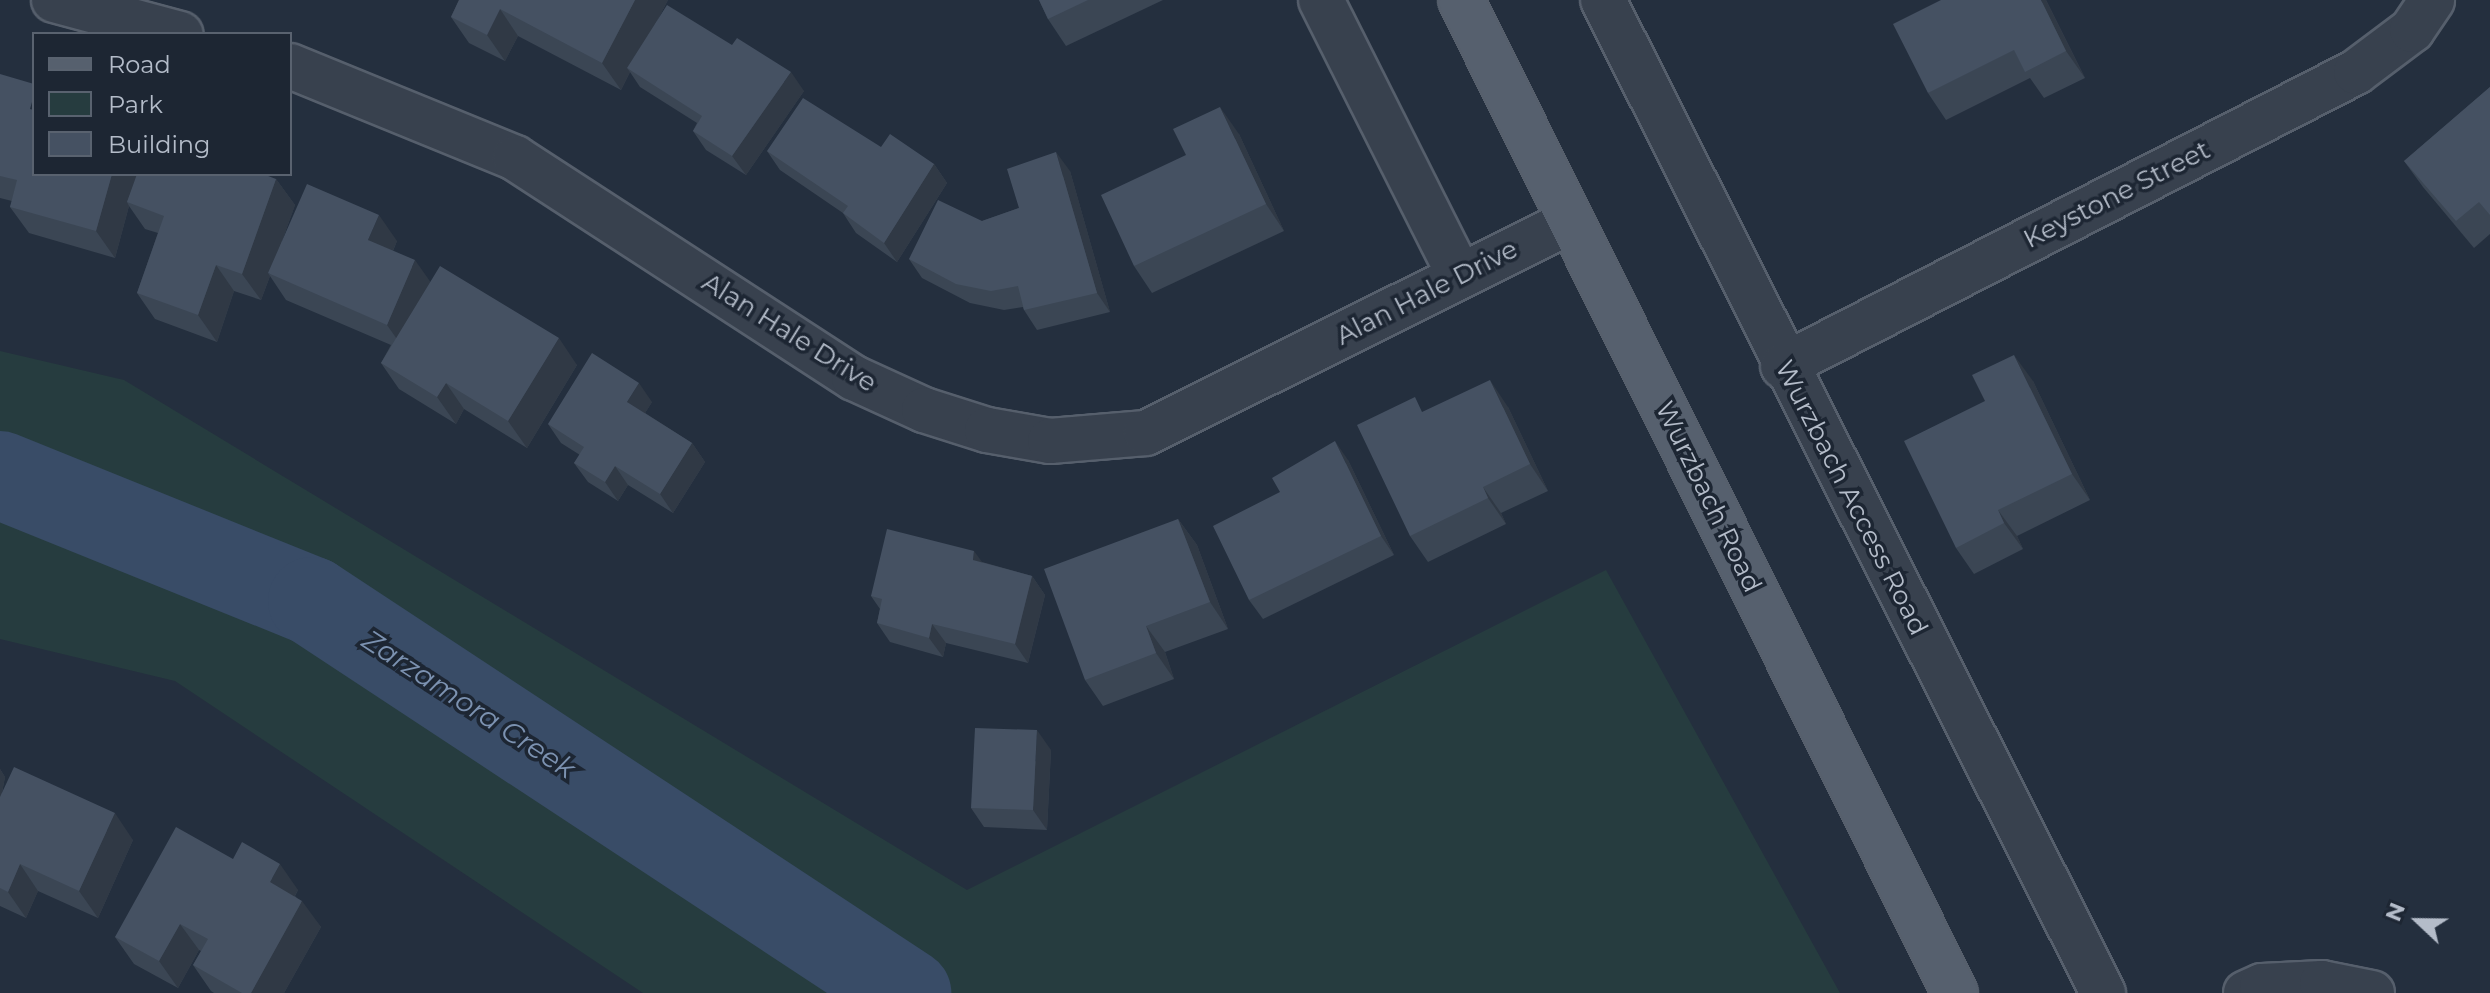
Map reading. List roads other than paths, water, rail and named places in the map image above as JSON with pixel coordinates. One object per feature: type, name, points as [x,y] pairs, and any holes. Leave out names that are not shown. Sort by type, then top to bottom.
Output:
[{"type":"main road","name":"Wurzbach Road","points":[[1461,0],[1955,993]]},
{"type":"street","points":[[1321,0],[1460,276]]},
{"type":"street","name":"Wurzbach Access Road","points":[[1603,0],[1783,366],[2103,993]]},
{"type":"street","name":"Keystone Street","points":[[1783,366],[2356,72],[2412,30],[2432,0]]},
{"type":"street","points":[[77,2],[174,32]]},
{"type":"street","name":"Alan Hale Drive","points":[[292,67],[515,158],[854,378],[924,410],[987,430],[1050,441],[1146,433],[1571,221]]},
{"type":"street","points":[[2246,993],[2262,986],[2322,983],[2372,993]]},
{"type":"waterway","name":"Zarzamora Creek","points":[[0,475],[312,601],[907,993]]}]
